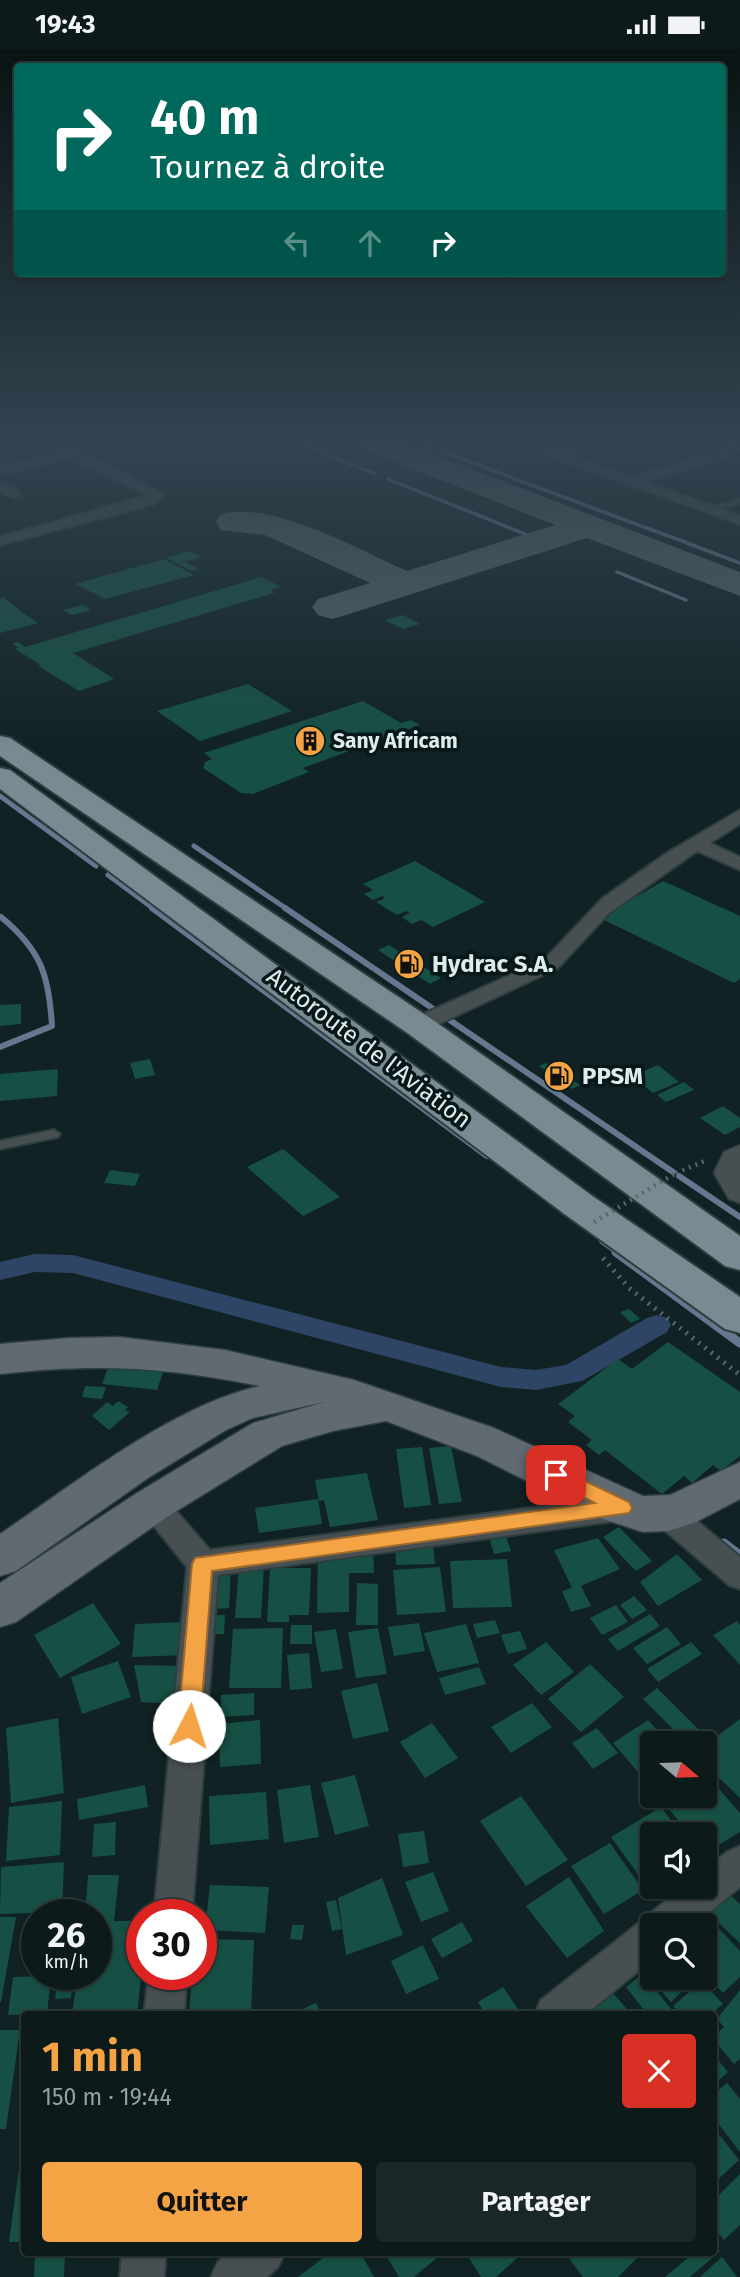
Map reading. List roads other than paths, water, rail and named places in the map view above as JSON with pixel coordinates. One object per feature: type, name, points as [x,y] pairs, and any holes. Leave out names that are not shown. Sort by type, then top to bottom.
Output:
[{"type":"highway","name":"Autoroute de l'Aviation","points":[[0,744],[418,1025],[740,1256]]},
{"type":"highway","name":"Autoroute de l'Aviation","points":[[0,776],[577,1204],[740,1318]]},
{"type":"main road","points":[[0,1359],[72,1352],[135,1353],[202,1361],[329,1387],[388,1405],[512,1453],[622,1508],[643,1514],[668,1515],[740,1479]]},
{"type":"main road","points":[[0,1558],[133,1466],[211,1419],[276,1396],[329,1387]]},
{"type":"main road","points":[[0,1608],[152,1505],[268,1434],[332,1415],[388,1405]]},
{"type":"street","points":[[418,1025],[551,964],[568,949],[585,923],[610,902],[740,816]]},
{"type":"street","points":[[697,844],[740,864]]},
{"type":"street","points":[[740,1155],[732,1161],[728,1171],[730,1182],[740,1192]]},
{"type":"street","points":[[152,1505],[203,1564],[174,1899]]},
{"type":"street","points":[[203,1564],[622,1508]]},
{"type":"street","points":[[668,1515],[740,1576]]},
{"type":"street","points":[[680,1913],[740,1864]]},
{"type":"street","points":[[559,2011],[640,1945]]},
{"type":"street","points":[[164,2011],[166,1990]]},
{"type":"street","points":[[142,2277],[144,2256]]},
{"type":"street","points":[[233,2277],[258,2256]]},
{"type":"lane","points":[[0,1145],[54,1134]]},
{"type":"waterway","points":[[687,543],[740,563]]},
{"type":"waterway","points":[[617,572],[686,600]]},
{"type":"waterway","points":[[0,796],[96,866]]},
{"type":"waterway","points":[[194,846],[287,909]]},
{"type":"waterway","points":[[108,875],[154,909]]},
{"type":"waterway","points":[[152,908],[487,1156]]},
{"type":"waterway","points":[[285,908],[673,1172]]},
{"type":"waterway","points":[[0,1047],[52,1026],[48,992],[40,965],[25,941],[1,917]]},
{"type":"waterway","points":[[679,1176],[740,1217]]},
{"type":"waterway","points":[[602,1241],[619,1253]]},
{"type":"waterway","points":[[616,1252],[740,1343]]},
{"type":"waterway","points":[[0,1271],[35,1263],[73,1264],[501,1377],[536,1380],[572,1374],[657,1325]]},
{"type":"waterway","points":[[724,1543],[740,1555]]},
{"type":"place","name":"Sany Africam","points":[[310,741]]},
{"type":"place","name":"Hydrac S.A.","points":[[409,964]]},
{"type":"place","name":"PPSM","points":[[559,1076]]}]
